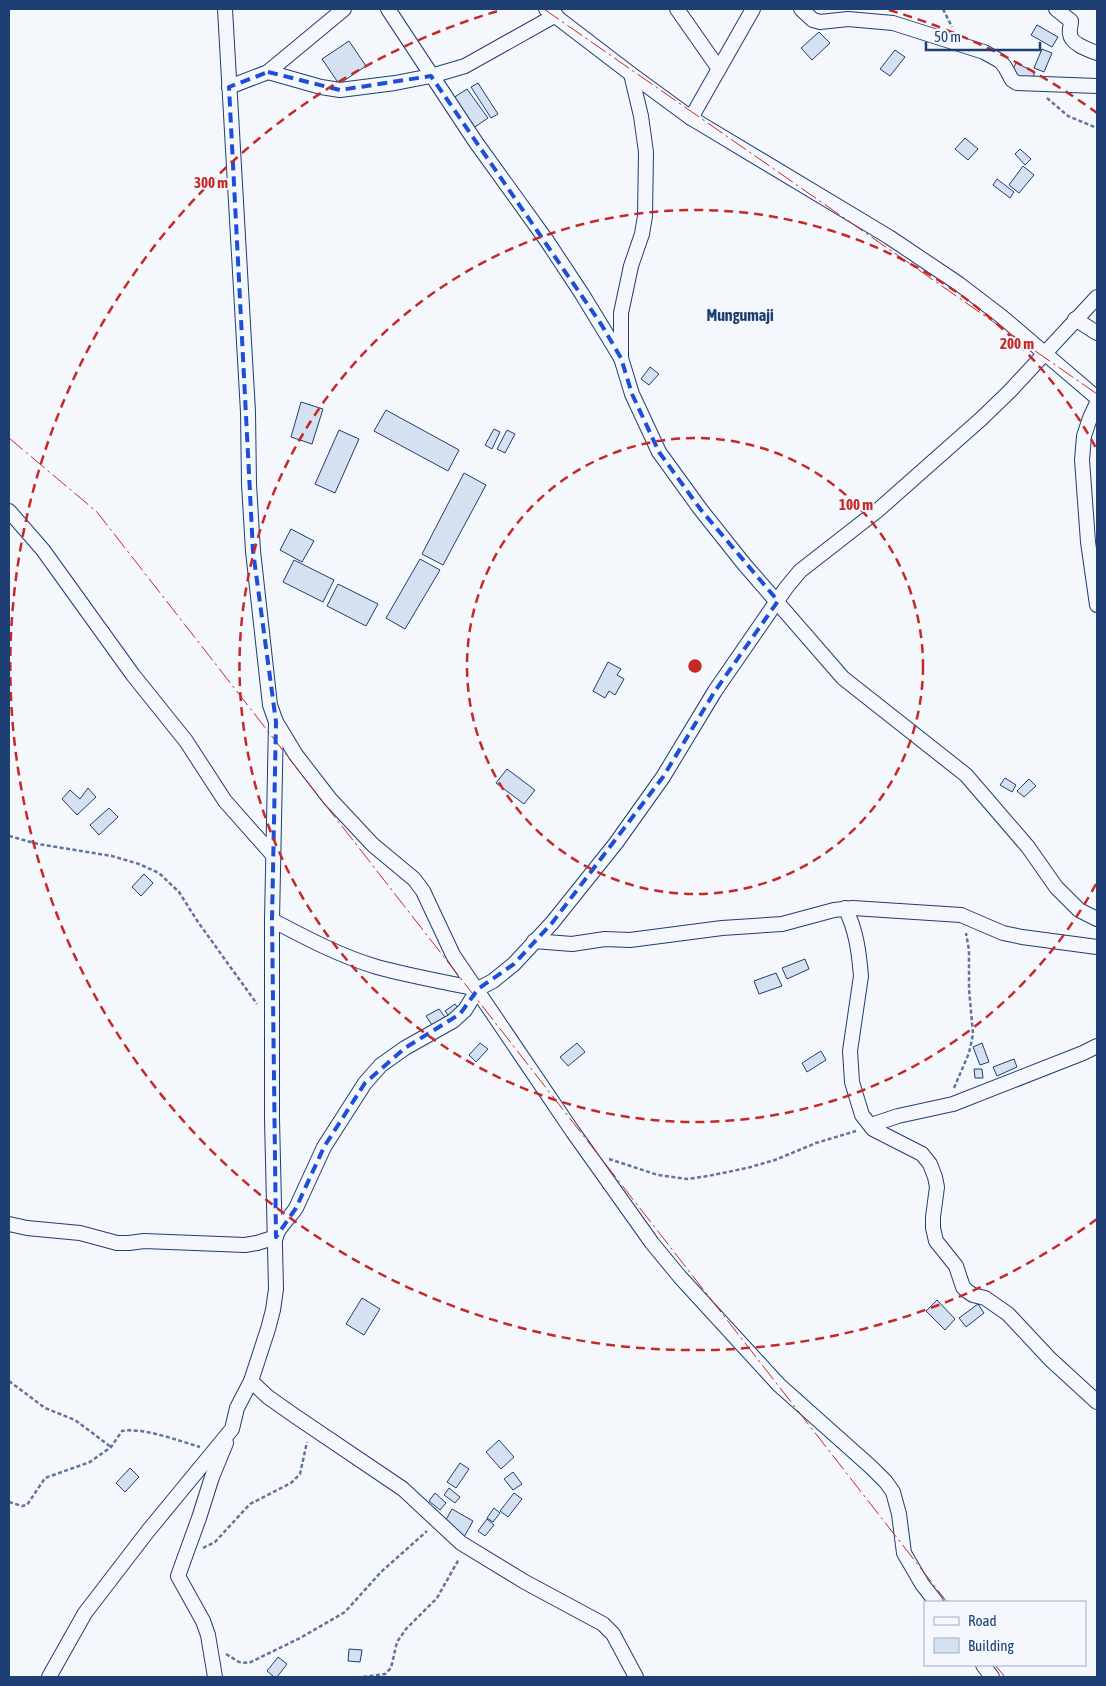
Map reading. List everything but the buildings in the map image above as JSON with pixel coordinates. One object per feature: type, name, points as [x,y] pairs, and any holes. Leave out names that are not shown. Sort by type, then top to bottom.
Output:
[{"type":"street","points":[[225,9],[247,402],[253,551],[270,706],[276,722],[296,755],[330,799],[373,845],[414,879],[423,891],[448,946],[587,1152],[652,1243],[680,1277],[795,1400],[872,1466],[886,1482],[893,1492],[899,1514],[904,1553],[922,1584],[935,1601]]},
{"type":"street","points":[[229,87],[268,72],[344,9]]},
{"type":"street","points":[[388,9],[475,141],[547,241],[582,294],[621,358],[632,394],[659,452],[701,510],[744,564],[843,678],[966,775],[1022,840],[1062,893],[1079,910],[1097,919]]},
{"type":"street","points":[[677,9],[718,69]]},
{"type":"street","points":[[691,118],[753,9]]},
{"type":"street","points":[[801,9],[813,20],[820,22],[848,19],[877,21],[893,23],[935,36],[995,57],[1005,67],[1012,80],[1024,84],[1097,86]]},
{"type":"street","points":[[1056,9],[1071,21],[1070,35],[1075,43],[1097,54]]},
{"type":"street","points":[[268,72],[321,87],[340,90],[431,76],[465,66],[551,12],[691,118],[897,242],[959,284],[1046,353],[1097,398]]},
{"type":"street","points":[[621,358],[621,313],[631,266],[642,234],[645,216],[646,152],[641,116],[631,74]]},
{"type":"street","points":[[276,1236],[277,1230],[292,1215],[324,1147],[365,1083],[382,1065],[405,1048],[453,1020],[465,1010],[478,989],[514,964],[552,923],[632,821],[663,777],[715,691],[786,588],[800,571],[877,511],[981,419],[1046,353],[1097,296]]},
{"type":"street","points":[[1075,319],[1097,333]]},
{"type":"street","points":[[1097,403],[1084,436],[1082,460],[1088,542],[1097,605]]},
{"type":"street","points":[[9,511],[14,524],[43,550],[133,675],[186,741],[224,802],[272,854]]},
{"type":"street","points":[[215,1677],[208,1634],[203,1621],[178,1576],[212,1477],[232,1429],[237,1408],[251,1381],[273,1310],[276,1289],[272,1119],[272,854],[276,722]]},
{"type":"street","points":[[534,941],[572,944],[605,939],[630,940],[722,928],[782,924],[844,908],[961,915],[1003,934],[1097,947]]},
{"type":"street","points":[[844,908],[850,919],[857,943],[861,976],[850,1041],[852,1082],[862,1115],[872,1127],[922,1154],[930,1164],[935,1177],[936,1188],[933,1222],[936,1241],[956,1266],[966,1291],[973,1296],[985,1298],[1008,1314],[1050,1359],[1097,1402]]},
{"type":"street","points":[[272,920],[308,939],[369,964],[478,989]]},
{"type":"street","points":[[872,1127],[874,1124],[886,1119],[947,1106],[1097,1046]]},
{"type":"street","points":[[9,1224],[27,1228],[80,1233],[129,1243],[144,1241],[245,1245],[257,1244],[276,1236]]},
{"type":"street","points":[[251,1381],[268,1397],[403,1489],[465,1546],[525,1582],[603,1624],[613,1634],[636,1677]]},
{"type":"street","points":[[49,1677],[85,1613],[148,1530],[232,1429]]},
{"type":"street","points":[[984,1666],[992,1677]]},
{"type":"path","points":[[1034,84],[1059,110],[1068,116],[1097,128]]},
{"type":"path","points":[[9,836],[38,844],[112,856],[139,864],[159,873],[179,892],[198,922],[273,1026]]},
{"type":"path","points":[[947,1106],[969,1052],[973,1034],[968,983],[970,950],[961,915]]},
{"type":"path","points":[[587,1152],[658,1175],[687,1179],[747,1168],[775,1160],[816,1142],[872,1127]]},
{"type":"path","points":[[9,1381],[45,1408],[75,1420],[111,1447]]},
{"type":"path","points":[[184,1556],[215,1542],[250,1504],[291,1483],[300,1474],[304,1462],[309,1426]]},
{"type":"path","points":[[9,1502],[22,1506],[27,1505],[45,1478],[90,1462],[111,1447],[122,1431],[130,1430],[215,1450]]},
{"type":"path","points":[[210,1644],[239,1662],[245,1663],[300,1638],[345,1612],[381,1572],[437,1522]]},
{"type":"path","points":[[363,1677],[385,1674],[391,1668],[398,1642],[406,1629],[436,1598],[449,1578],[465,1546]]},
{"type":"highlighted area","points":[[268,72],[340,90],[431,76],[601,324],[621,358],[632,394],[659,452],[701,510],[778,601],[715,691],[663,777],[552,923],[514,964],[478,989],[460,1014],[405,1048],[365,1083],[324,1147],[296,1208],[276,1237],[272,920],[276,722],[253,551],[229,87]]},
{"type":"power","points":[[544,9],[1097,394]]},
{"type":"power","points":[[9,438],[97,512],[946,1601]]},
{"type":"power","points":[[996,1666],[1005,1677]]},
{"type":"district","name":"Mungumaji","points":[[740,315]]}]
